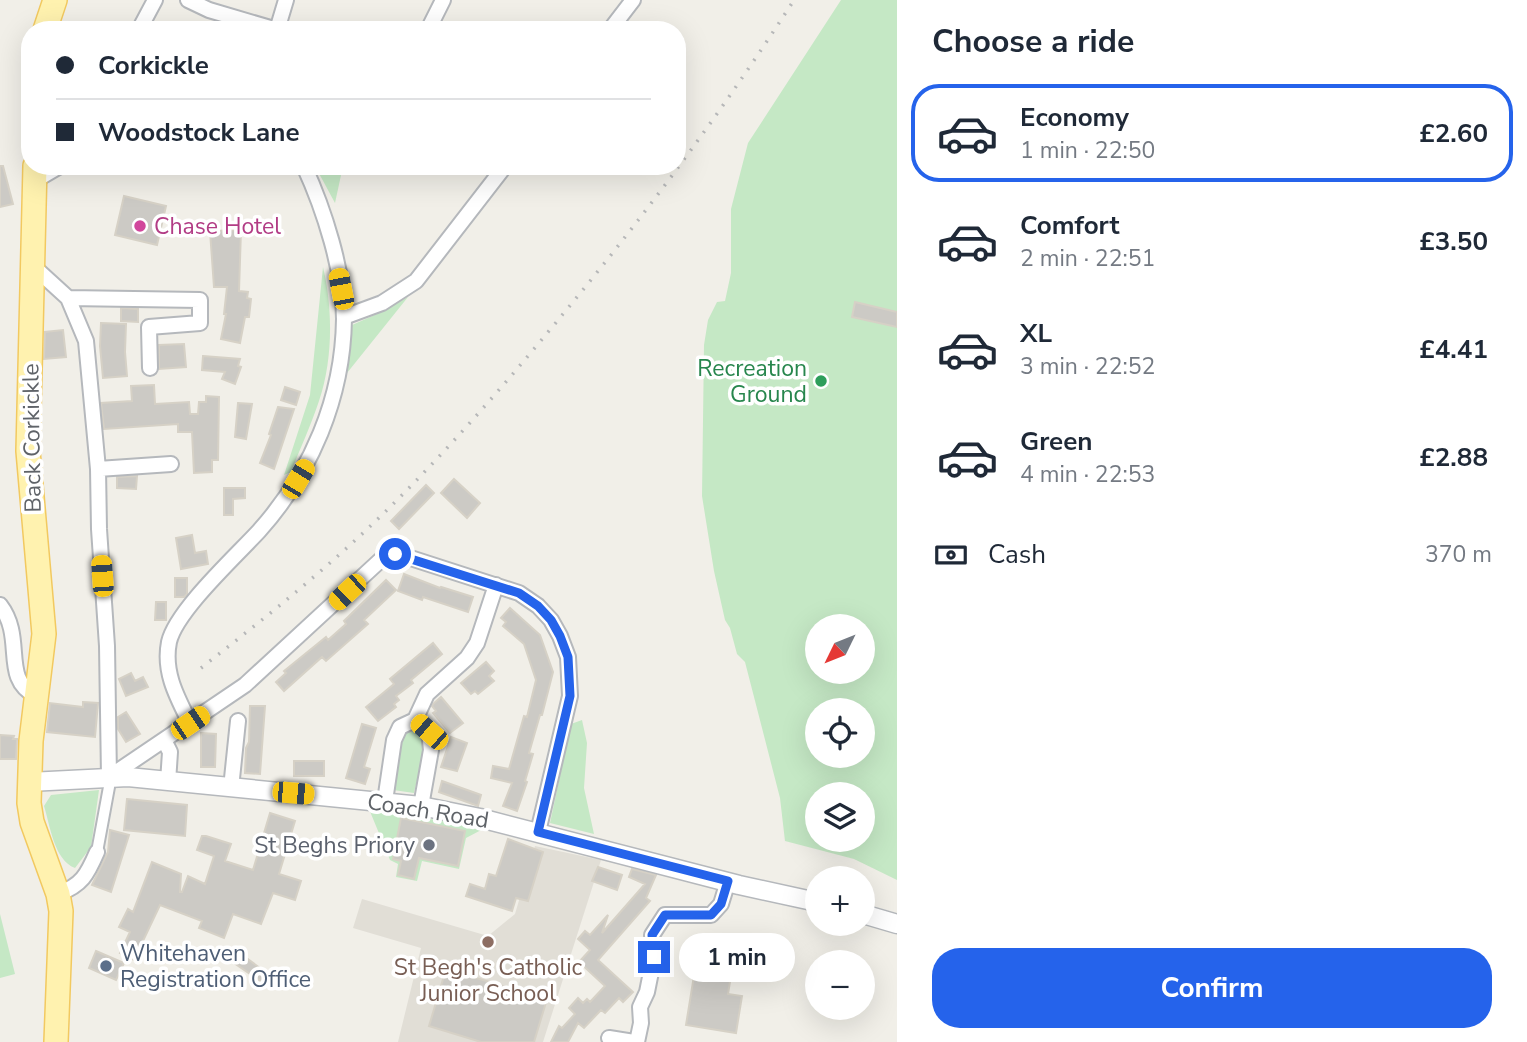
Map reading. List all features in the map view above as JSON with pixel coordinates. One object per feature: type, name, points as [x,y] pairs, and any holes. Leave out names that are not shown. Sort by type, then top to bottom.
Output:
[{"type":"main road","points":[[48,21],[54,0]]},
{"type":"main road","name":"Back Corkickle","points":[[35,175],[28,452],[44,634],[36,696],[29,803],[32,822],[58,894],[62,929],[56,1042]]},
{"type":"street","points":[[144,21],[155,0]]},
{"type":"street","points":[[188,0],[248,21]]},
{"type":"street","points":[[280,21],[286,0]]},
{"type":"street","points":[[432,21],[443,0]]},
{"type":"street","points":[[617,21],[634,0]]},
{"type":"street","points":[[190,723],[169,675],[170,640],[176,626],[190,607],[260,531],[307,465],[321,436],[338,374],[344,317],[339,278],[326,223],[307,175]]},
{"type":"street","points":[[344,317],[382,303],[416,281],[498,175]]},
{"type":"street","points":[[34,267],[68,298],[86,341],[98,469],[107,646],[109,787],[97,852],[80,883],[58,894]]},
{"type":"street","points":[[68,298],[200,300],[200,323],[149,327],[150,368]]},
{"type":"street","points":[[98,469],[171,464]]},
{"type":"street","points":[[109,777],[245,685],[386,555],[395,554],[519,593],[538,606],[551,620],[568,657],[569,704],[538,832]]},
{"type":"street","points":[[385,802],[394,740],[400,727],[415,720],[427,694],[467,658],[477,643],[496,585]]},
{"type":"street","points":[[0,605],[9,616],[11,676],[22,691],[36,696]]},
{"type":"street","points":[[415,720],[429,732],[431,750],[421,806]]},
{"type":"street","points":[[231,788],[238,721]]},
{"type":"street","points":[[164,740],[170,752],[168,782]]},
{"type":"street","name":"Coach Road","points":[[29,782],[109,777],[421,806],[538,832],[805,899]]},
{"type":"street","points":[[609,1038],[636,1042],[641,1023],[640,1007],[647,992],[654,957],[652,935],[665,915],[711,915],[721,904],[728,881]]},
{"type":"street","points":[[875,918],[897,924]]},
{"type":"shaded area","name":"St Begh's Catholic Junior School","points":[[535,846],[601,860],[543,1042],[398,1042],[421,948],[353,928],[362,899],[488,936],[515,914]]},
{"type":"green space","points":[[841,0],[897,0],[897,880],[875,869],[875,866],[827,852],[875,852],[875,782],[805,782],[805,846],[785,841],[780,798],[745,662],[737,654],[725,620],[702,496],[704,345],[708,320],[717,302],[725,301],[731,273],[731,209],[748,143]]},
{"type":"green space","points":[[320,175],[341,175],[335,203]]},
{"type":"green space","points":[[323,267],[330,317],[324,385],[291,472],[284,475],[310,395]]},
{"type":"green space","points":[[408,297],[347,373],[352,325]]},
{"type":"green space","points":[[582,720],[587,743],[584,788],[594,834],[550,823],[571,724]]},
{"type":"green space","points":[[415,725],[423,739],[423,748],[414,793],[393,790],[401,736],[408,727]]},
{"type":"green space","points":[[99,790],[91,847],[75,868],[62,858],[58,850],[44,806],[51,795]]},
{"type":"green space","name":"St Beghs Priory","points":[[369,809],[485,828],[466,838],[459,869],[422,861],[417,881],[396,877],[398,864],[390,860]]},
{"type":"green space","points":[[0,914],[15,974],[0,978]]},
{"type":"building","points":[[0,166],[3,166],[13,204],[0,207]]},
{"type":"building","name":"Chase Hotel","points":[[124,196],[166,206],[157,245],[115,235]]},
{"type":"building","points":[[241,230],[239,291],[248,292],[247,298],[251,299],[249,317],[245,317],[240,343],[221,339],[226,314],[227,287],[214,287],[210,231]]},
{"type":"building","points":[[855,302],[897,312],[897,327],[852,317]]},
{"type":"building","points":[[121,308],[138,309],[138,322],[121,321]]},
{"type":"building","points":[[101,323],[126,324],[127,376],[103,378]]},
{"type":"building","points":[[63,330],[66,357],[44,359],[45,332]]},
{"type":"building","points":[[184,344],[186,367],[159,369],[159,345]]},
{"type":"building","points":[[203,356],[240,359],[238,366],[241,367],[235,384],[222,379],[225,372],[202,370]]},
{"type":"building","points":[[154,385],[155,404],[189,402],[190,414],[198,414],[199,402],[206,402],[206,396],[219,397],[218,460],[212,460],[212,472],[194,473],[192,432],[178,432],[178,424],[104,429],[101,403],[132,401],[131,386]]},
{"type":"building","points":[[285,387],[300,392],[296,405],[281,400]]},
{"type":"building","points":[[238,403],[252,404],[246,439],[235,437]]},
{"type":"building","points":[[278,407],[294,409],[274,469],[260,463]]},
{"type":"building","points":[[137,476],[136,489],[117,488],[117,477]]},
{"type":"building","points":[[454,479],[480,503],[467,518],[441,493]]},
{"type":"building","points":[[426,485],[434,493],[399,529],[391,521]]},
{"type":"building","points":[[224,488],[245,488],[245,498],[233,499],[233,515],[224,515]]},
{"type":"building","points":[[192,535],[195,553],[206,551],[208,564],[181,569],[176,538]]},
{"type":"building","points":[[404,574],[473,597],[468,612],[398,591]]},
{"type":"building","points":[[175,578],[187,578],[187,594],[184,597],[175,597]]},
{"type":"building","points":[[386,580],[396,590],[364,620],[368,624],[326,661],[322,657],[284,691],[276,682],[286,673],[284,671],[346,624],[344,621]]},
{"type":"building","points":[[156,602],[166,602],[166,620],[155,620]]},
{"type":"building","points":[[510,608],[540,635],[553,672],[529,753],[533,754],[517,811],[503,806],[512,783],[491,778],[493,766],[509,769],[524,716],[527,717],[536,680],[524,644],[503,626],[506,622],[501,618]]},
{"type":"building","points":[[433,643],[442,654],[411,680],[413,683],[396,696],[399,700],[394,704],[396,707],[378,721],[366,707],[394,684],[390,679]]},
{"type":"building","points":[[486,662],[494,671],[489,676],[494,681],[478,694],[475,691],[471,694],[461,683]]},
{"type":"building","points":[[131,673],[135,681],[143,677],[148,687],[126,696],[119,679]]},
{"type":"building","points":[[441,697],[463,723],[450,733],[433,713],[436,711],[433,704]]},
{"type":"building","points":[[83,702],[98,703],[95,737],[47,732],[50,703],[83,707]]},
{"type":"building","points":[[250,706],[265,706],[260,774],[245,773]]},
{"type":"building","points":[[126,712],[140,734],[126,742],[118,729],[118,717]]},
{"type":"building","points":[[362,724],[376,728],[364,767],[370,769],[365,784],[346,778]]},
{"type":"building","points":[[201,733],[216,734],[215,767],[201,767]]},
{"type":"building","points":[[0,735],[14,736],[13,739],[17,739],[16,759],[0,759]]},
{"type":"building","points":[[451,737],[467,743],[457,771],[441,767]]},
{"type":"building","points":[[294,761],[324,761],[324,776],[294,776]]},
{"type":"building","points":[[442,781],[481,795],[478,806],[439,792]]},
{"type":"building","points":[[127,799],[187,805],[185,836],[124,830]]},
{"type":"building","points":[[270,813],[295,821],[279,874],[301,881],[295,900],[273,893],[261,924],[233,914],[224,938],[199,928],[202,921],[160,905],[134,960],[120,953],[130,932],[119,927],[128,909],[133,912],[152,862],[181,874],[180,892],[188,876],[205,884],[214,856],[197,850],[202,836],[206,836],[231,844],[225,861],[253,870]]},
{"type":"building","name":"St Beghs Priory","points":[[401,818],[465,831],[458,866],[419,858],[414,879],[398,875],[401,861],[393,859]]},
{"type":"building","points":[[110,830],[129,835],[111,892],[92,885],[108,852]]},
{"type":"building","points":[[508,839],[543,852],[528,901],[516,898],[512,911],[466,896],[470,884],[485,889],[489,874],[496,876]]},
{"type":"building","points":[[598,867],[622,875],[617,890],[592,881]]},
{"type":"building","points":[[632,869],[656,875],[646,898],[650,901],[598,960],[633,992],[623,1002],[619,998],[605,1013],[601,1010],[584,1028],[578,1023],[568,1042],[551,1042],[559,1026],[562,1028],[575,1014],[569,1008],[578,998],[583,1003],[587,999],[590,1002],[605,986],[579,962],[590,950],[578,939],[585,931],[590,935],[608,915],[602,933],[645,884],[629,877]]},
{"type":"building","points":[[699,945],[735,951],[728,994],[742,996],[736,1033],[686,1025]]},
{"type":"building","name":"Whitehaven Registration Office","points":[[96,951],[124,963],[116,980],[89,968]]},
{"type":"building","points":[[241,954],[268,974],[262,982],[234,963]]},
{"type":"building","points":[[446,969],[547,999],[534,1042],[481,1042],[429,1026]]},
{"type":"railway","points":[[686,156],[794,0]]},
{"type":"railway","points":[[201,668],[342,553],[432,464],[521,365],[672,175]]},
{"type":"place","name":"Chase Hotel","points":[[140,226]]},
{"type":"place","name":"Recreation Ground","points":[[821,381]]},
{"type":"place","name":"St Beghs Priory","points":[[429,845]]},
{"type":"place","name":"St Begh's Catholic Junior School","points":[[488,942]]},
{"type":"place","name":"Whitehaven Registration Office","points":[[106,966]]},
{"type":"route","points":[[395,554],[519,593],[538,606],[551,620],[560,636],[568,657],[570,696],[538,832],[728,881],[721,904],[711,915],[665,915],[652,935],[654,957]]}]
